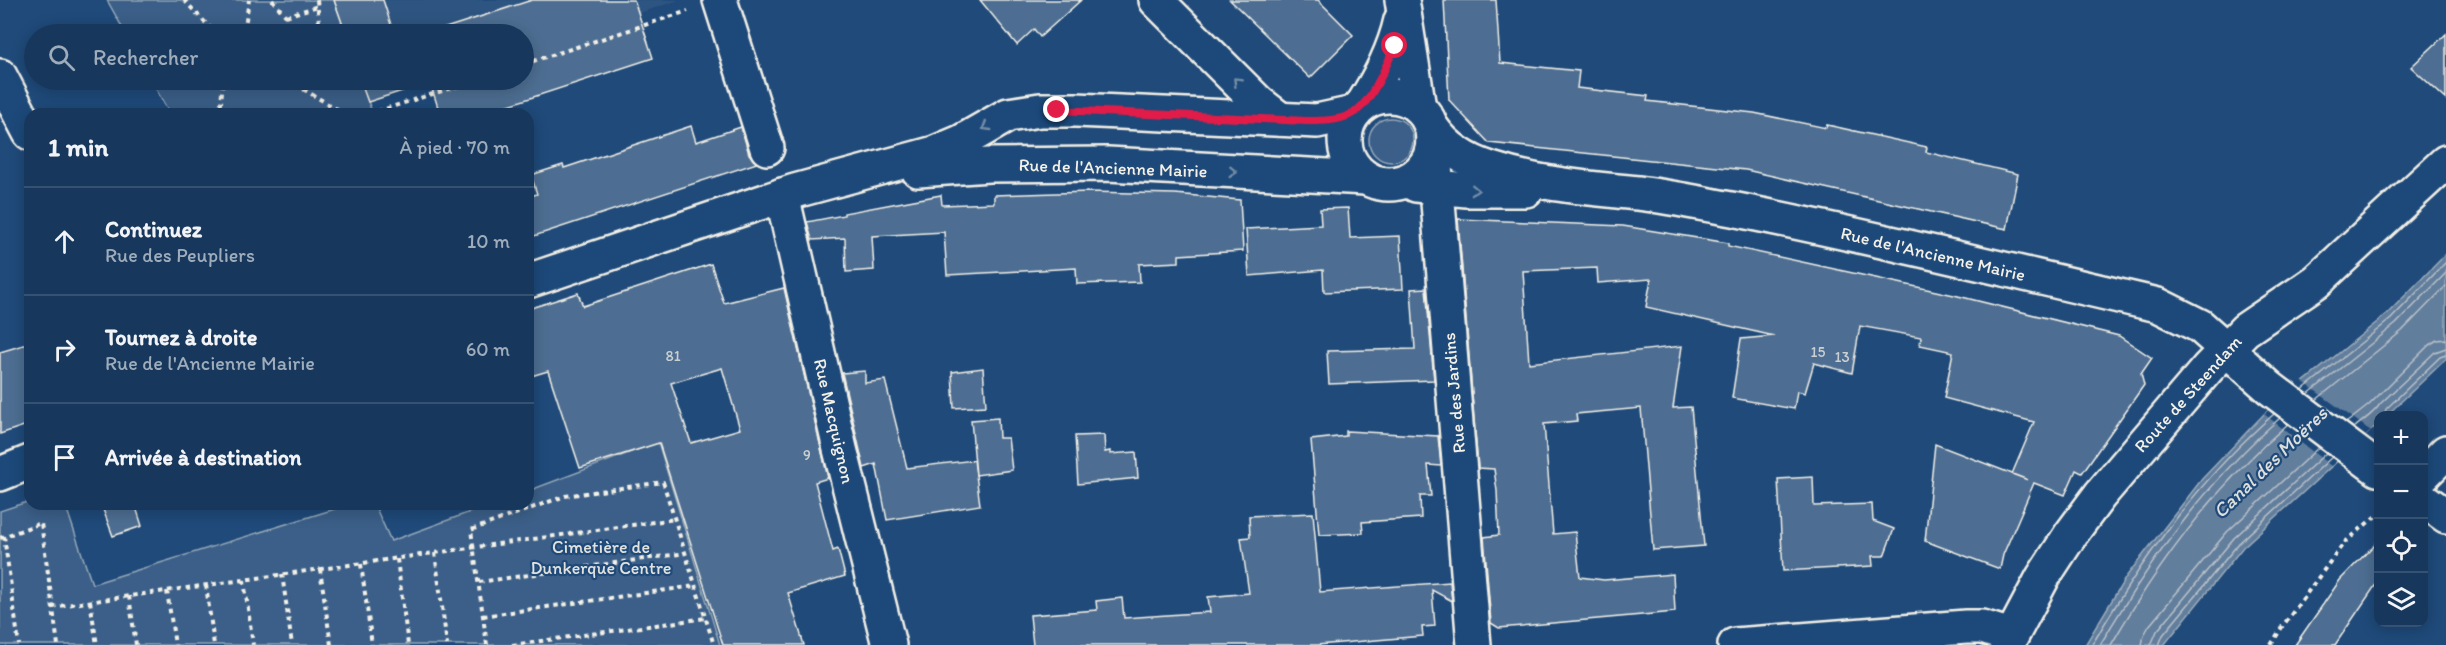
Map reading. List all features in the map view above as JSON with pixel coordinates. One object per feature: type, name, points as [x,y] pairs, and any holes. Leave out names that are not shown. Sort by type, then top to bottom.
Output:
[{"type":"street","points":[[1156,0],[1258,102],[1280,119]]},
{"type":"street","points":[[720,1],[767,148]]},
{"type":"street","points":[[1359,109],[1374,98],[1392,96],[1404,98],[1428,126],[1431,153],[1422,169],[1413,177],[1381,180],[1353,165],[1347,148],[1347,130],[1359,109],[1383,71],[1395,46],[1403,6]]},
{"type":"street","name":"Rue des Jardins","points":[[1403,6],[1428,126],[1437,187],[1474,645]]},
{"type":"street","points":[[0,76],[24,122]]},
{"type":"street","name":"Rue de l'Ancienne Mairie","points":[[534,279],[782,195],[935,153],[961,142],[1008,115],[1040,110],[1317,121],[1359,109]]},
{"type":"street","points":[[1040,110],[1027,119],[1022,136],[1030,156],[1042,164]]},
{"type":"street","name":"Rue de l'Ancienne Mairie","points":[[1428,126],[1445,144],[1472,162],[1492,170],[1568,187],[1639,194],[1737,210],[2158,305],[2194,322],[2270,388],[2374,466]]},
{"type":"street","name":"Route de Steendam","points":[[2009,640],[2043,577],[2100,495],[2226,348],[2259,319],[2317,281],[2446,162]]},
{"type":"street","name":"Rue de l'Ancienne Mairie","points":[[860,175],[961,166],[1108,164],[1381,180],[1437,187],[1508,191],[1568,187]]},
{"type":"street","name":"Rue Macquignon","points":[[782,195],[840,448],[889,645]]},
{"type":"street","points":[[2428,470],[2446,452]]},
{"type":"street","points":[[0,474],[24,464]]},
{"type":"street","points":[[2428,503],[2446,516]]},
{"type":"street","points":[[1736,645],[1966,627],[1994,630],[2009,640]]},
{"type":"path","points":[[184,0],[206,24]]},
{"type":"path","points":[[189,7],[193,0]]},
{"type":"path","points":[[244,24],[249,0]]},
{"type":"path","points":[[272,0],[286,16],[289,24]]},
{"type":"path","points":[[317,0],[319,24]]},
{"type":"path","points":[[534,61],[720,1]]},
{"type":"path","points":[[286,16],[318,6]]},
{"type":"path","points":[[221,108],[223,90]]},
{"type":"path","points":[[305,90],[335,108]]},
{"type":"path","points":[[388,108],[445,90]]},
{"type":"path","points":[[534,507],[565,496],[663,482],[714,645]]},
{"type":"path","points":[[487,645],[471,530],[526,510]]},
{"type":"path","points":[[2271,645],[2343,544],[2374,518]]},
{"type":"path","points":[[52,606],[675,519]]},
{"type":"path","points":[[19,645],[2,537],[41,523],[58,645]]},
{"type":"path","points":[[435,553],[447,645]]},
{"type":"path","points":[[479,582],[686,553]]},
{"type":"path","points":[[397,559],[408,645]]},
{"type":"path","points":[[361,564],[372,645]]},
{"type":"path","points":[[320,569],[330,645]]},
{"type":"path","points":[[282,574],[292,645]]},
{"type":"path","points":[[244,580],[253,645]]},
{"type":"path","points":[[206,585],[214,645]]},
{"type":"path","points":[[483,615],[695,586]]},
{"type":"path","points":[[167,591],[175,645]]},
{"type":"path","points":[[129,596],[136,645]]},
{"type":"path","points":[[90,601],[97,645]]},
{"type":"path","points":[[513,645],[706,618]]},
{"type":"shaded area","points":[[334,0],[679,0],[534,48],[534,24],[342,24]]},
{"type":"green space","points":[[107,0],[334,0],[342,24],[120,24]]},
{"type":"green space","points":[[157,90],[364,90],[371,108],[167,108]]},
{"type":"green space","points":[[1391,118],[1407,124],[1413,140],[1407,156],[1391,162],[1375,156],[1369,140],[1375,124]]},
{"type":"green space","name":"Cimetière de Dunkerque Centre","points":[[658,442],[720,645],[0,645],[0,511],[24,503],[24,510],[67,510],[92,584],[332,510],[377,510],[391,541],[476,510],[534,510],[534,489]]},
{"type":"water","name":"Canal des Moëres","points":[[2446,254],[2446,359],[2391,411],[2374,411],[2374,428],[2243,547],[2164,645],[2085,645],[2126,577],[2202,479],[2264,414],[2387,314]]},
{"type":"pier","points":[[2302,381],[2371,431],[2331,466],[2264,414]]},
{"type":"building","points":[[334,0],[383,0],[391,24],[342,24]]},
{"type":"building","points":[[532,0],[634,0],[653,58],[499,108],[438,108],[432,90],[534,90],[534,24],[458,24]]},
{"type":"building","points":[[980,0],[1081,0],[1040,37],[1034,29],[1017,45]]},
{"type":"building","points":[[1230,0],[1318,0],[1353,35],[1310,78]]},
{"type":"building","points":[[1444,0],[1496,0],[1500,63],[1579,71],[1577,88],[1648,96],[1647,101],[1754,113],[1826,128],[1827,125],[1927,147],[1926,152],[2018,174],[2007,229],[1746,170],[1489,143],[1449,100]]},
{"type":"building","points":[[2446,34],[2446,99],[2411,67]]},
{"type":"building","points":[[364,90],[405,90],[368,102]]},
{"type":"building","points":[[691,126],[696,142],[741,127],[749,154],[757,163],[534,236],[534,195],[537,194],[534,174],[563,165],[564,168]]},
{"type":"building","points":[[1089,192],[1175,194],[1240,200],[1243,251],[1179,255],[1179,262],[1139,264],[1140,282],[1077,284],[1076,268],[947,275],[944,232],[872,236],[874,270],[846,272],[845,238],[812,240],[807,222],[941,195],[942,205],[994,203],[994,195]]},
{"type":"building","points":[[1348,208],[1350,238],[1400,236],[1403,289],[1324,292],[1323,270],[1249,276],[1246,229],[1321,225],[1320,209]]},
{"type":"building","points":[[1458,219],[1623,226],[1728,243],[1728,246],[1954,295],[2119,336],[2152,358],[2141,374],[2144,385],[2082,473],[2076,470],[2065,495],[2034,483],[2003,555],[2000,569],[1925,541],[1935,444],[2012,474],[2034,422],[1944,398],[1953,352],[1920,345],[1921,337],[1860,326],[1852,373],[1814,363],[1805,393],[1797,391],[1794,409],[1732,398],[1741,339],[1774,336],[1646,307],[1651,279],[1598,283],[1597,268],[1523,271],[1529,363],[1682,346],[1673,408],[1691,407],[1704,546],[1653,550],[1641,408],[1576,414],[1577,421],[1544,424],[1553,534],[1575,532],[1580,577],[1604,580],[1673,574],[1675,612],[1499,628],[1491,623],[1484,537],[1499,535],[1497,491],[1494,469],[1478,468]]},
{"type":"building","points":[[711,264],[724,303],[784,288],[828,478],[815,482],[833,551],[838,549],[845,576],[788,593],[804,645],[723,645],[659,443],[580,468],[548,371],[534,375],[534,307],[578,293],[583,306]],"holes":[[[722,368],[740,429],[691,443],[671,383]]]},
{"type":"building","points":[[1426,288],[1434,380],[1329,384],[1327,351],[1415,349],[1411,289]]},
{"type":"building","points":[[24,345],[24,426],[0,434],[0,352]]},
{"type":"building","points":[[983,368],[986,406],[954,408],[952,372]]},
{"type":"building","points":[[865,371],[865,383],[885,380],[907,468],[974,460],[980,505],[887,520],[876,464],[864,468],[842,373]]},
{"type":"building","points":[[998,418],[999,438],[1008,438],[1012,470],[976,475],[971,420]]},
{"type":"building","points":[[1346,431],[1438,436],[1441,466],[1428,465],[1431,496],[1420,496],[1421,518],[1362,522],[1363,533],[1319,535],[1311,440],[1346,436]]},
{"type":"building","points":[[1104,435],[1105,452],[1110,451],[1110,454],[1136,452],[1138,478],[1078,484],[1075,436]]},
{"type":"building","points":[[1813,477],[1814,506],[1872,504],[1873,521],[1894,529],[1884,556],[1872,556],[1873,566],[1783,571],[1778,479]]},
{"type":"building","points":[[103,510],[137,510],[142,526],[113,536]]},
{"type":"building","points":[[1313,513],[1320,592],[1450,582],[1452,601],[1432,590],[1435,626],[1422,627],[1423,636],[1317,645],[1033,645],[1030,615],[1097,610],[1096,601],[1122,598],[1124,618],[1210,612],[1208,597],[1249,593],[1241,538],[1250,537],[1249,516]]},
{"type":"building","points":[[2374,545],[2374,587],[2335,645],[2295,645],[2340,580]]},
{"type":"route","points":[[1057,110],[1307,121],[1342,117],[1354,113],[1364,104],[1395,46]]}]
